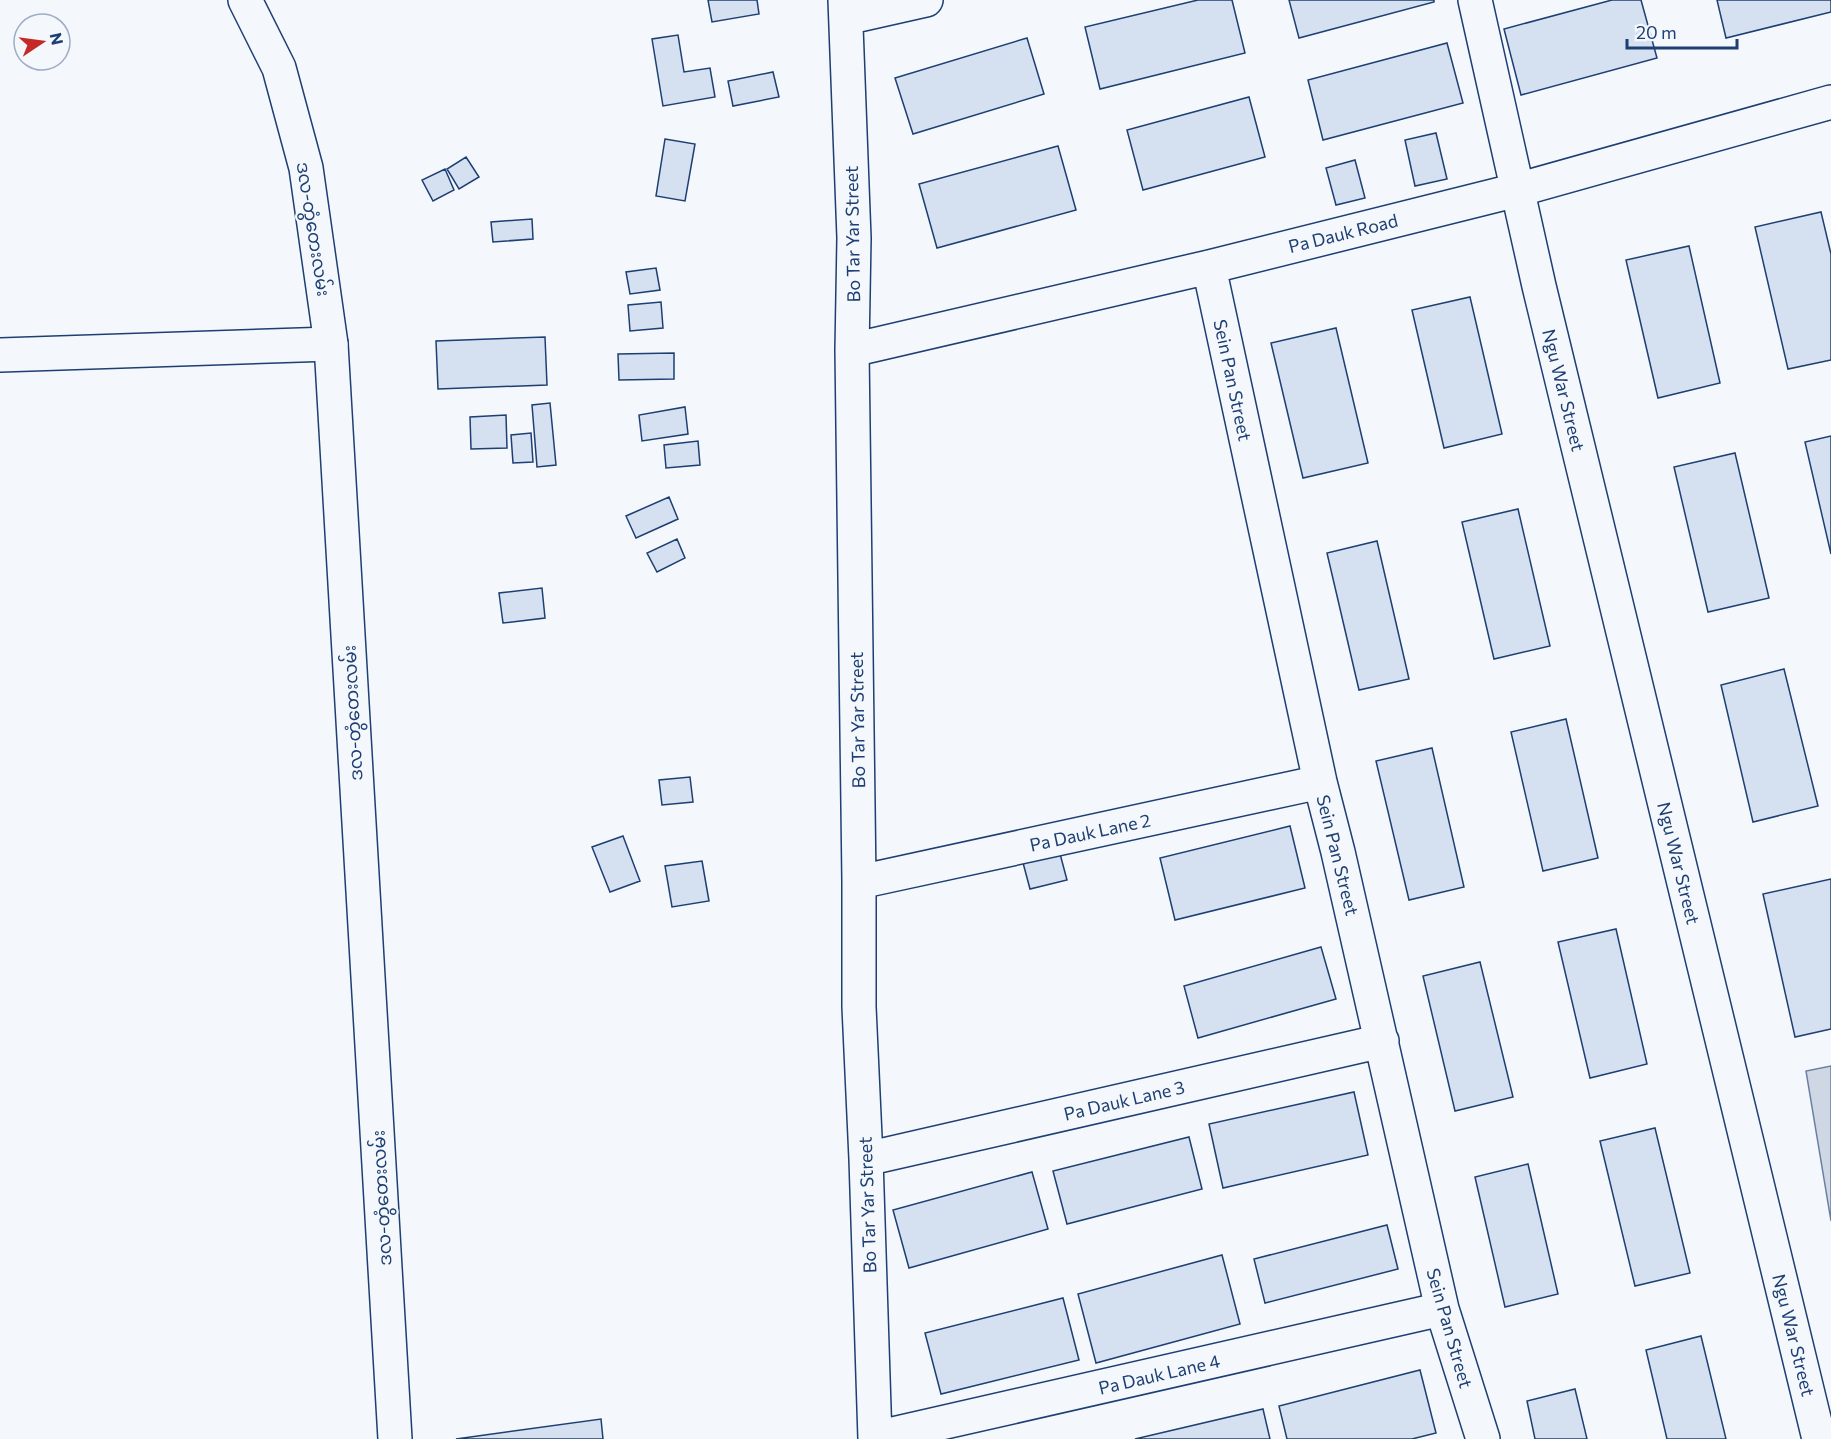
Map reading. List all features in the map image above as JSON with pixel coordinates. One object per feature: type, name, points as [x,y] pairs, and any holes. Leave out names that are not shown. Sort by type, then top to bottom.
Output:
[{"type":"street","name":"ဒလ-တွံတေးလမ်း","points":[[246,0],[279,68],[306,168],[331,344],[395,1439]]},
{"type":"street","points":[[846,9],[926,0]]},
{"type":"street","name":"Ngu War Street","points":[[1475,0],[1539,286],[1819,1439]]},
{"type":"street","name":"Bo Tar Yar Street","points":[[846,9],[854,238],[852,350],[859,1007],[875,1439]]},
{"type":"street","name":"Pa Dauk Road","points":[[852,350],[1209,267],[1517,190],[1831,102]]},
{"type":"street","name":"Sein Pan Street","points":[[1209,267],[1320,782],[1382,1041],[1442,1309],[1483,1439]]},
{"type":"street","points":[[0,355],[331,344]]},
{"type":"street","name":"Pa Dauk Lane 2","points":[[859,882],[1320,782]]},
{"type":"street","name":"Pa Dauk Lane 3","points":[[866,1159],[1382,1041]]},
{"type":"street","name":"Pa Dauk Lane 4","points":[[875,1439],[1442,1309]]},
{"type":"shaded area","points":[[1831,1066],[1831,1221],[1806,1071]]},
{"type":"building","points":[[708,0],[757,0],[759,14],[712,22]]},
{"type":"building","points":[[1198,0],[1232,0],[1245,53],[1100,89],[1085,27]]},
{"type":"building","points":[[1289,0],[1434,0],[1434,2],[1299,38]]},
{"type":"building","points":[[1612,0],[1641,0],[1657,58],[1521,95],[1504,29]]},
{"type":"building","points":[[1717,0],[1831,0],[1831,12],[1726,38]]},
{"type":"building","points":[[678,35],[684,72],[710,68],[715,97],[663,106],[652,39]]},
{"type":"building","points":[[1027,38],[1044,94],[913,134],[895,78]]},
{"type":"building","points":[[1447,43],[1463,103],[1323,140],[1308,80]]},
{"type":"building","points":[[773,72],[779,97],[733,106],[728,81]]},
{"type":"building","points":[[1249,97],[1265,157],[1143,190],[1127,130]]},
{"type":"building","points":[[1436,133],[1447,179],[1415,186],[1405,140]]},
{"type":"building","points":[[665,139],[695,144],[685,201],[656,196]]},
{"type":"building","points":[[1058,146],[1076,210],[937,248],[919,184]]},
{"type":"building","points":[[466,157],[479,177],[459,189],[447,169]]},
{"type":"building","points":[[1355,160],[1365,198],[1336,205],[1326,168]]},
{"type":"building","points":[[445,169],[454,190],[433,201],[422,180]]},
{"type":"building","points":[[1821,212],[1831,254],[1831,360],[1788,369],[1755,227]]},
{"type":"building","points":[[532,219],[533,239],[493,242],[491,222]]},
{"type":"building","points":[[1689,246],[1720,383],[1658,398],[1626,260]]},
{"type":"building","points":[[656,268],[660,290],[630,294],[626,272]]},
{"type":"building","points":[[1470,297],[1502,434],[1444,448],[1412,310]]},
{"type":"building","points":[[661,302],[663,328],[630,331],[628,305]]},
{"type":"building","points":[[1336,328],[1368,463],[1303,478],[1271,343]]},
{"type":"building","points":[[545,337],[547,385],[438,389],[436,341]]},
{"type":"building","points":[[674,353],[674,379],[619,380],[618,354]]},
{"type":"building","points":[[550,403],[556,465],[537,467],[532,405]]},
{"type":"building","points":[[685,407],[688,434],[642,441],[639,415]]},
{"type":"building","points":[[506,415],[507,448],[471,449],[470,417]]},
{"type":"building","points":[[531,433],[533,462],[513,463],[511,435]]},
{"type":"building","points":[[1831,436],[1831,554],[1805,442]]},
{"type":"building","points":[[698,441],[700,465],[666,468],[664,445]]},
{"type":"building","points":[[1735,453],[1769,598],[1708,612],[1674,467]]},
{"type":"building","points":[[669,497],[678,519],[636,538],[626,516]]},
{"type":"building","points":[[1518,509],[1550,646],[1494,659],[1462,522]]},
{"type":"building","points":[[677,539],[685,558],[657,572],[647,553]]},
{"type":"building","points":[[1377,541],[1409,679],[1359,690],[1327,553]]},
{"type":"building","points":[[542,588],[545,618],[503,623],[499,593]]},
{"type":"building","points":[[1784,669],[1818,806],[1753,822],[1721,685]]},
{"type":"building","points":[[1566,719],[1598,858],[1543,871],[1511,732]]},
{"type":"building","points":[[1432,748],[1464,887],[1409,900],[1376,761]]},
{"type":"building","points":[[690,777],[693,802],[662,805],[659,780]]},
{"type":"building","points":[[1290,826],[1305,888],[1175,920],[1160,858]]},
{"type":"building","points":[[623,836],[640,881],[610,892],[592,847]]},
{"type":"building","points":[[1059,850],[1067,880],[1030,889],[1022,859]]},
{"type":"building","points":[[702,861],[709,901],[672,907],[665,866]]},
{"type":"building","points":[[1831,879],[1831,1029],[1795,1037],[1763,894]]},
{"type":"building","points":[[1616,929],[1647,1064],[1590,1078],[1558,942]]},
{"type":"building","points":[[1321,947],[1336,999],[1198,1038],[1184,986]]},
{"type":"building","points":[[1480,962],[1513,1097],[1455,1111],[1423,976]]},
{"type":"building","points":[[1354,1092],[1368,1155],[1223,1188],[1209,1124]]},
{"type":"building","points":[[1655,1128],[1690,1273],[1635,1286],[1600,1141]]},
{"type":"building","points":[[1189,1137],[1202,1189],[1067,1224],[1053,1171]]},
{"type":"building","points":[[1528,1164],[1558,1294],[1505,1307],[1475,1177]]},
{"type":"building","points":[[1032,1172],[1048,1229],[909,1268],[893,1210]]},
{"type":"building","points":[[1387,1225],[1398,1269],[1265,1303],[1254,1259]]},
{"type":"building","points":[[1222,1255],[1240,1324],[1096,1363],[1078,1294]]},
{"type":"building","points":[[1063,1298],[1079,1360],[941,1394],[925,1333]]},
{"type":"building","points":[[1701,1336],[1726,1439],[1667,1439],[1646,1350]]},
{"type":"building","points":[[1420,1370],[1436,1433],[1412,1439],[1287,1439],[1279,1406]]},
{"type":"building","points":[[1575,1389],[1587,1439],[1535,1439],[1527,1401]]},
{"type":"building","points":[[1263,1409],[1270,1439],[1135,1439]]},
{"type":"building","points":[[601,1419],[603,1439],[456,1439]]}]
